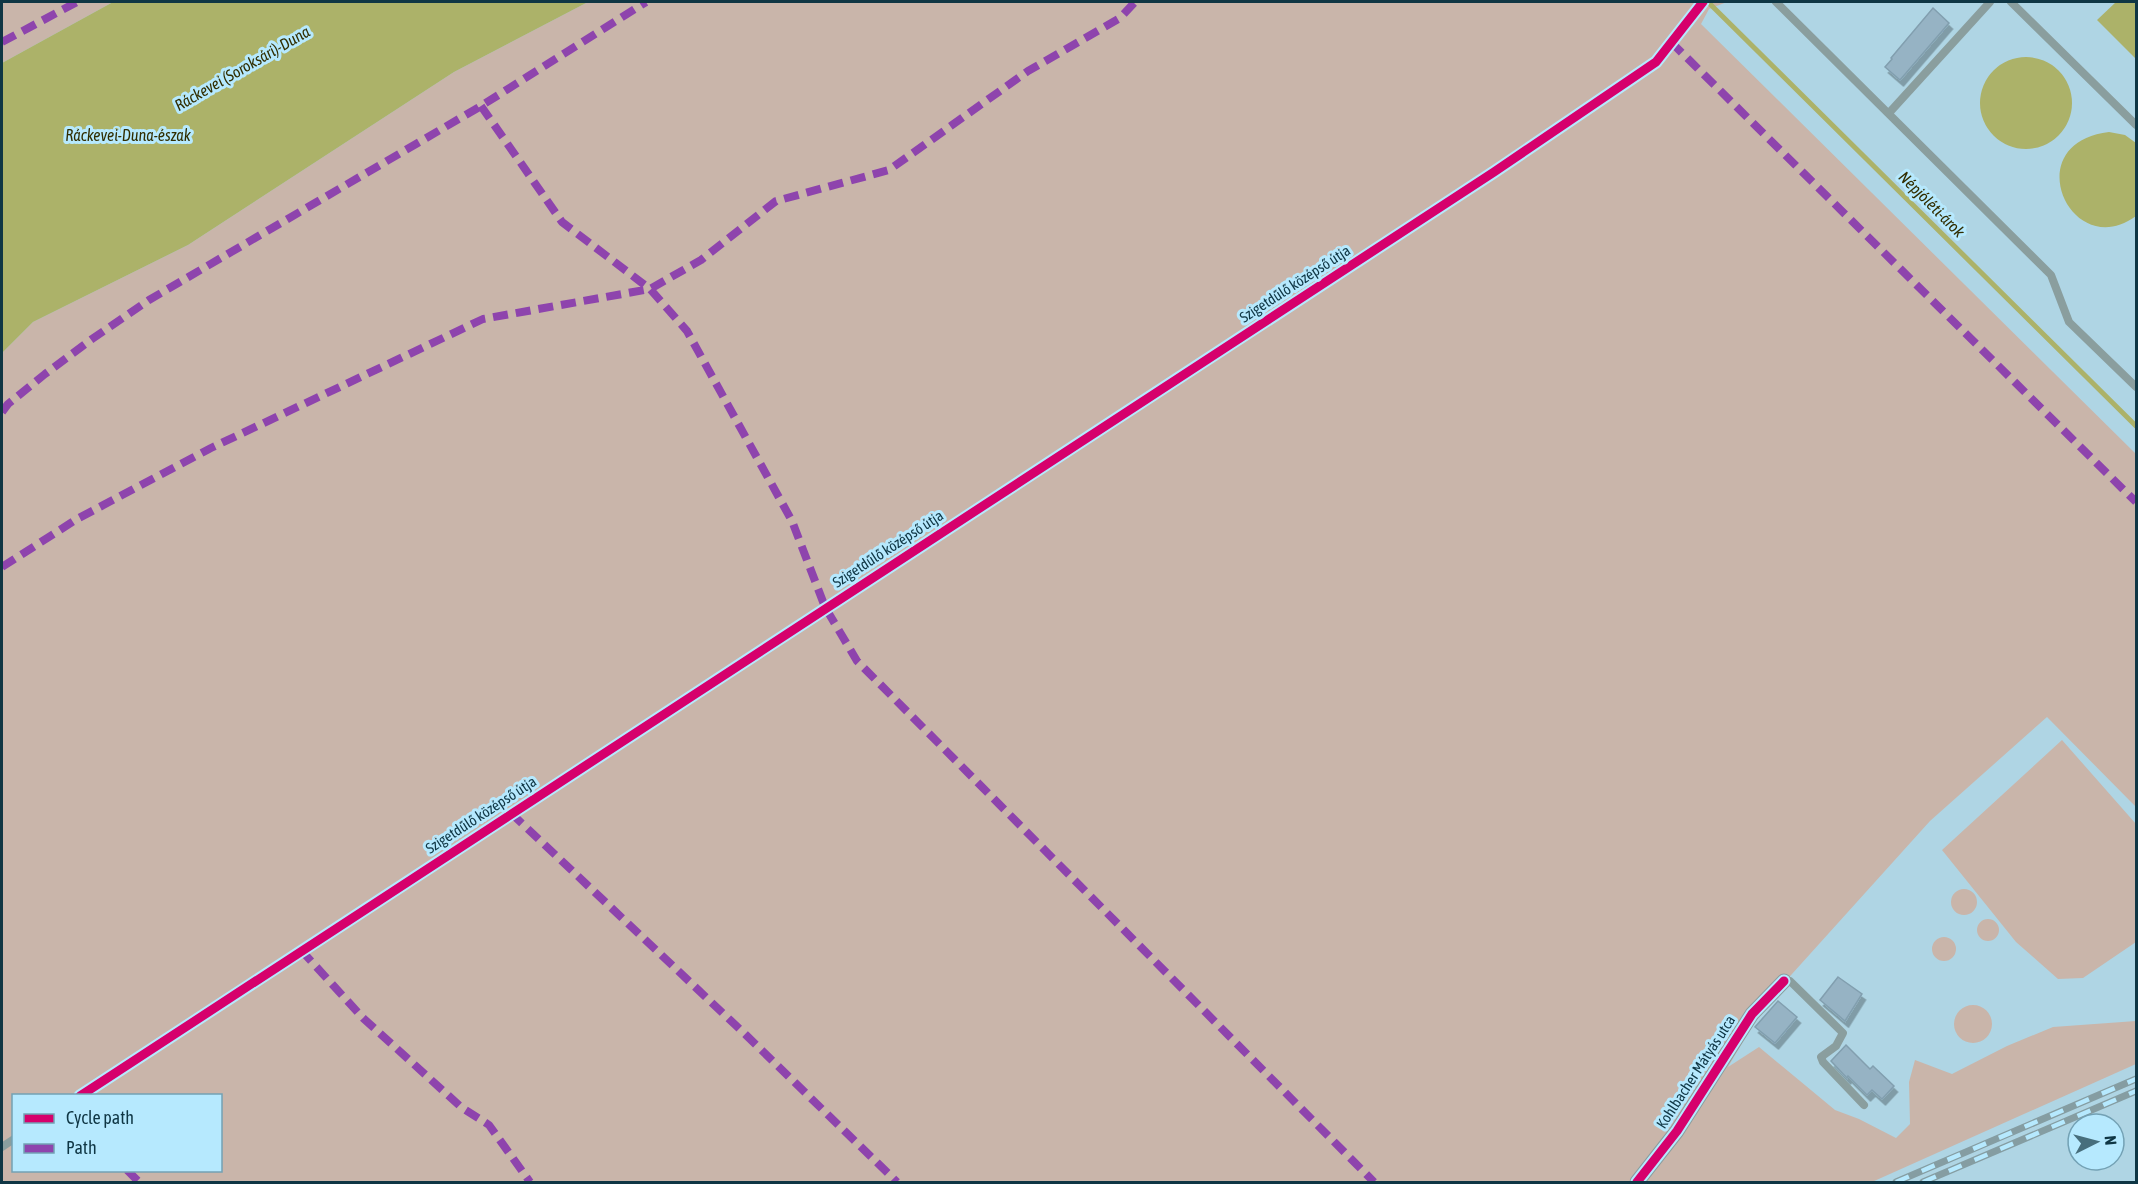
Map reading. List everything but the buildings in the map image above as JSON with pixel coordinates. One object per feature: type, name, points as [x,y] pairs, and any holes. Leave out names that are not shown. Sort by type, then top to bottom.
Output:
[{"type":"street","name":"Kohlbacher Mátyás utca","points":[[1637,1182],[1677,1131],[1752,1014],[1784,981]]},
{"type":"lane","name":"Szigetdűlő középső útja","points":[[82,1094],[1494,172],[1656,62],[1703,2]]},
{"type":"lane","points":[[1776,2],[2051,275],[2069,322],[2136,387]]},
{"type":"lane","points":[[1889,113],[1990,2]]},
{"type":"lane","points":[[2011,2],[2136,125]]},
{"type":"lane","points":[[1784,981],[1790,981],[1843,1033],[1836,1046],[1821,1057],[1822,1062],[1864,1105]]},
{"type":"shaded area","points":[[2,2],[113,2],[2,63]]},
{"type":"shaded area","points":[[588,2],[1727,2],[1709,9],[1701,24],[2136,454],[2136,807],[2047,717],[1930,821],[1765,1004],[1728,1067],[1759,1047],[1835,1110],[1859,1119],[1896,1138],[1910,1124],[1909,1082],[1915,1060],[1952,1074],[2007,1046],[2053,1027],[2136,1021],[2136,1064],[1872,1182],[2,1182],[2,353],[33,322],[188,245],[454,72]]},
{"type":"shaded area","points":[[2062,740],[2136,824],[2136,942],[2083,978],[2058,979],[2016,942],[1942,850]]},
{"type":"shaded area","points":[[1964,889],[1973,893],[1977,902],[1973,911],[1964,915],[1955,911],[1951,902],[1955,893]]},
{"type":"shaded area","points":[[1988,919],[1996,922],[1999,930],[1996,938],[1988,941],[1980,938],[1977,930],[1980,922]]},
{"type":"shaded area","points":[[1944,937],[1953,940],[1956,949],[1953,958],[1944,961],[1935,958],[1932,949],[1935,940]]},
{"type":"shaded area","points":[[1973,1005],[1986,1011],[1992,1024],[1986,1037],[1973,1043],[1960,1037],[1954,1024],[1960,1011]]},
{"type":"water","name":"Ráckevei-Duna-észak","points":[[113,2],[588,2],[454,72],[188,245],[33,322],[2,353],[2,63]]},
{"type":"water","points":[[2116,2],[2136,2],[2136,59],[2097,20]]},
{"type":"water","points":[[2026,57],[2044,60],[2059,70],[2069,85],[2072,103],[2069,121],[2059,136],[2044,146],[2026,149],[2008,146],[1993,136],[1983,121],[1980,103],[1983,85],[1993,70],[2008,60]]},
{"type":"water","points":[[2109,132],[2125,135],[2136,143],[2136,216],[2112,227],[2091,225],[2074,213],[2063,196],[2060,176],[2065,157],[2081,141]]},
{"type":"waterway","name":"Népjóléti-árok","points":[[1708,2],[2136,426]]},
{"type":"railway","points":[[1896,1182],[2136,1079]]},
{"type":"railway","points":[[1923,1182],[2136,1091]]},
{"type":"marked path","points":[[2,42],[77,2]]},
{"type":"marked path","points":[[2,412],[8,404],[45,374],[149,300],[481,106],[646,2]]},
{"type":"marked path","points":[[2,567],[77,519],[211,448],[483,319],[650,289],[701,260],[776,201],[889,170],[1028,71],[1120,18],[1135,2]]},
{"type":"marked path","points":[[1671,42],[2136,502]]},
{"type":"marked path","points":[[481,106],[562,222],[650,289],[687,331],[792,521],[825,607],[857,661],[1374,1182]]},
{"type":"marked path","points":[[511,813],[746,1035],[897,1182]]},
{"type":"marked path","points":[[301,950],[363,1018],[461,1107],[489,1125],[530,1182]]},
{"type":"marked path","points":[[129,1172],[139,1182]]},
{"type":"cycle path","points":[[83,1094],[1494,172],[1656,62],[1703,2]]},
{"type":"cycle path","points":[[1637,1182],[1677,1131],[1752,1014],[1784,981]]},
{"type":"water label","name":"Ráckevei (Soroksári)-Duna","points":[[242,68]]}]
